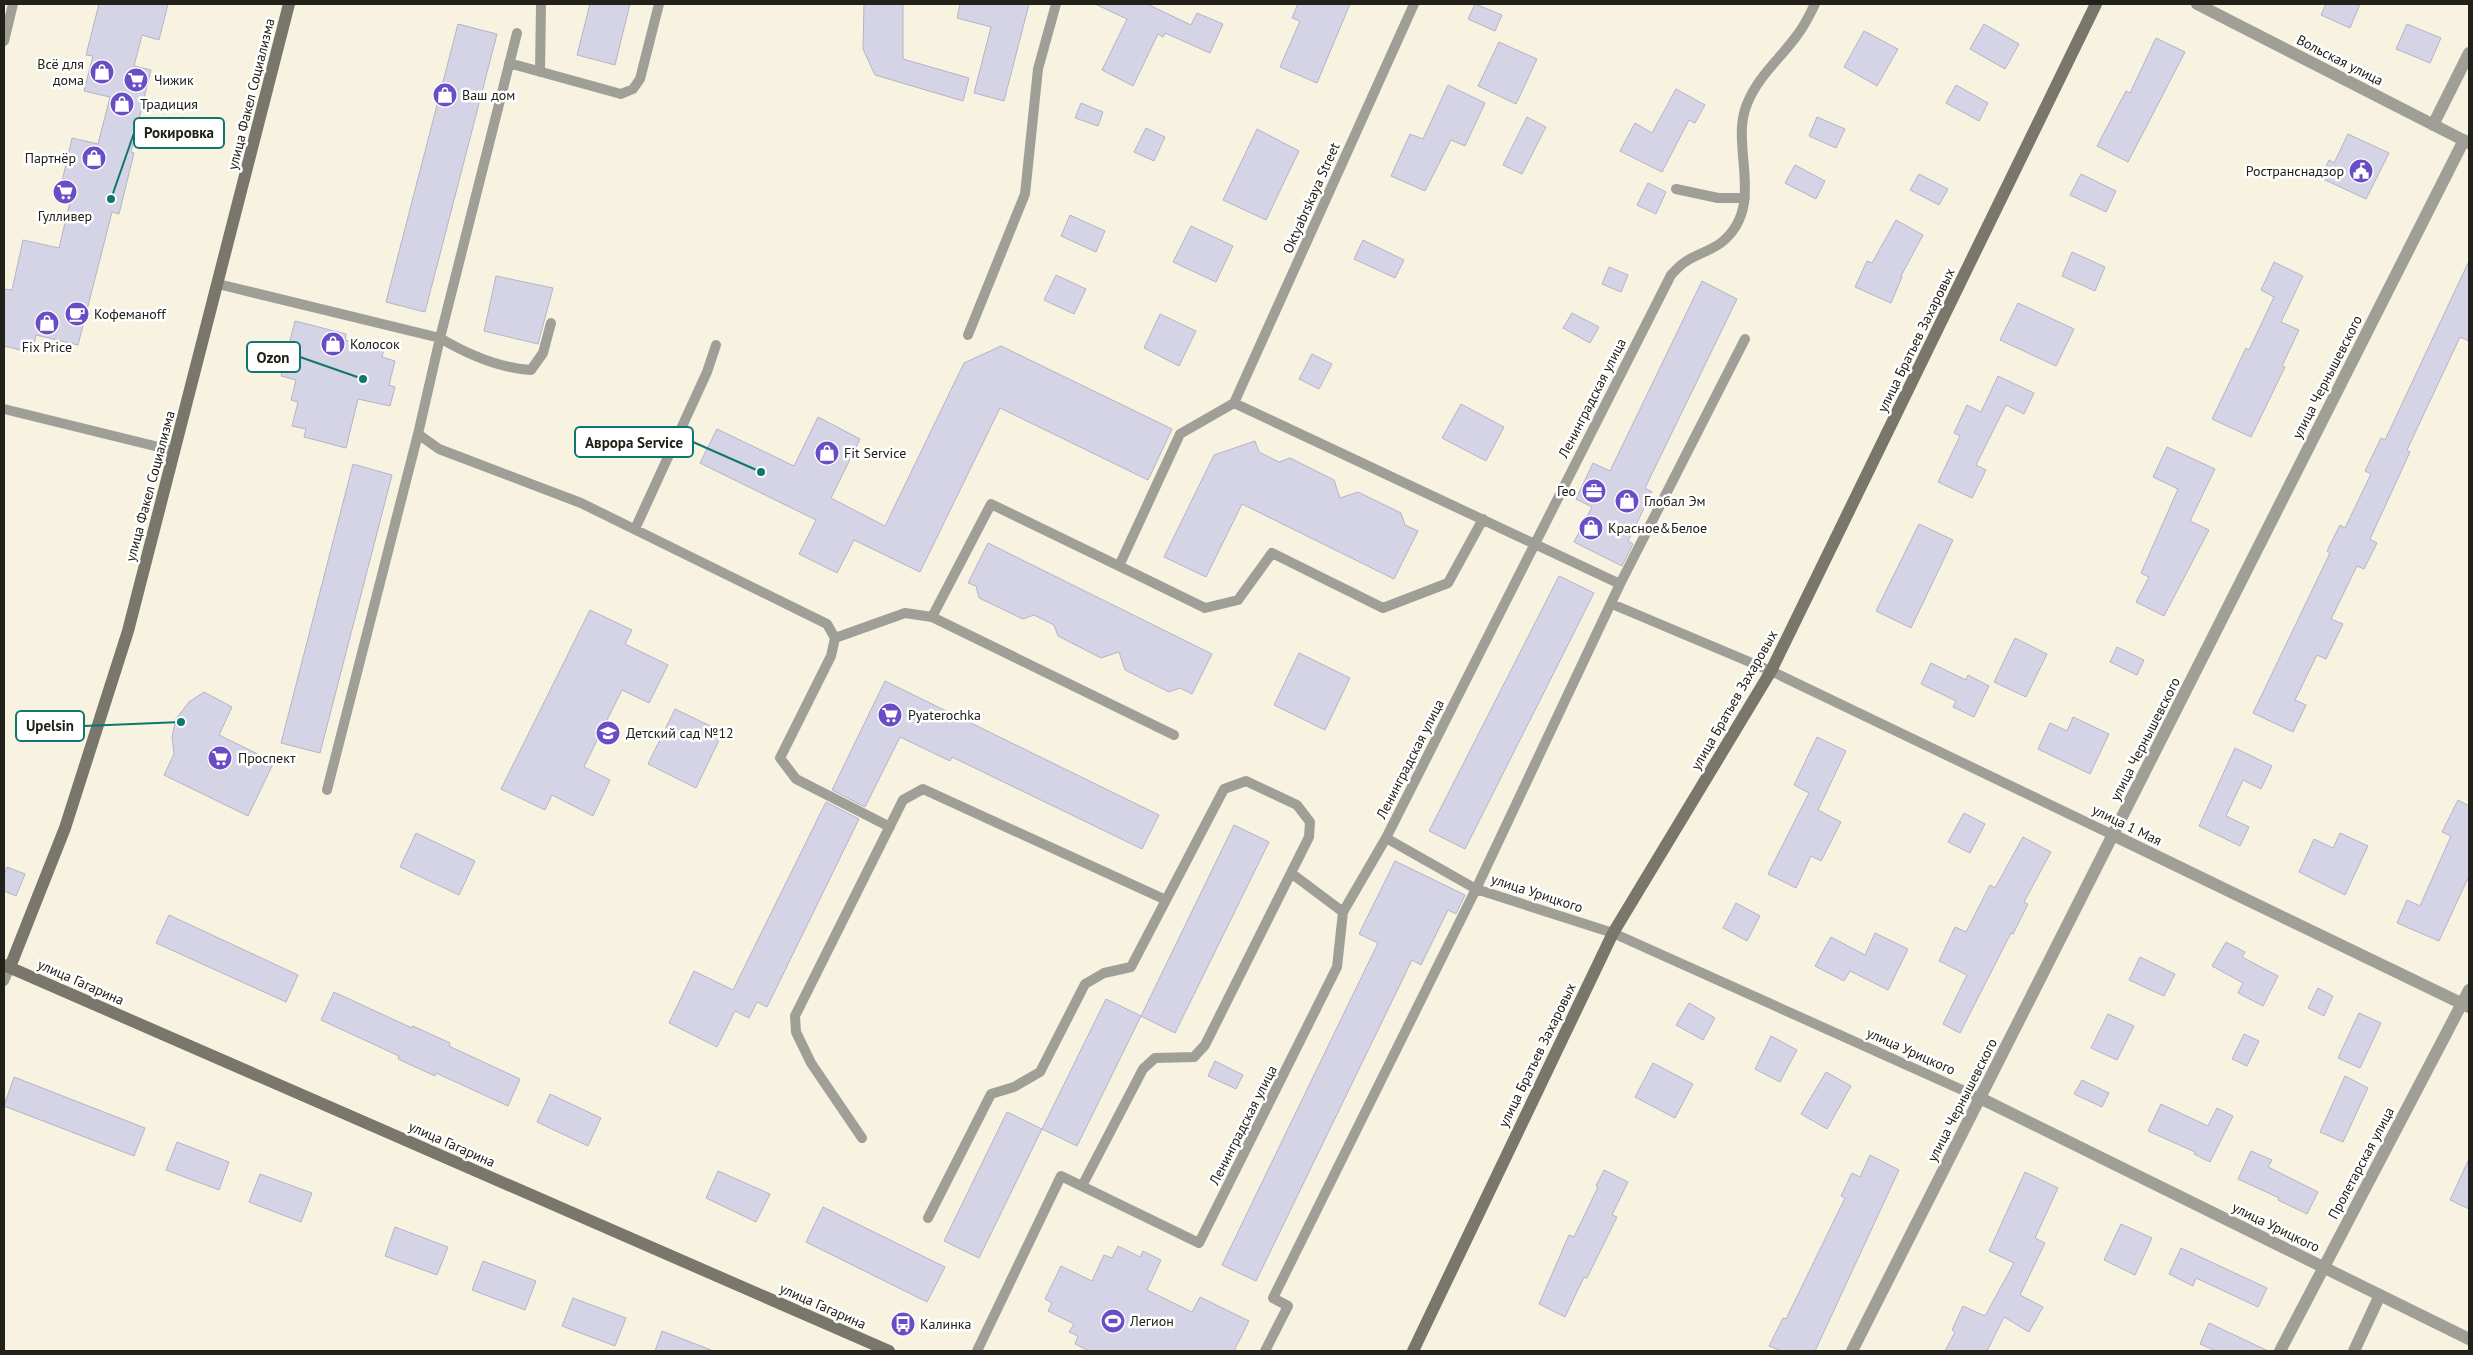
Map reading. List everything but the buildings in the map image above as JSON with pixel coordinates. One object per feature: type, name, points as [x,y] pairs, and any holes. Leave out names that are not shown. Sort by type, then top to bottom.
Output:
[{"type":"main road","name":"улица Факел Социализма","points":[[7,966],[65,828],[128,632],[289,4]]},
{"type":"main road","name":"улица Братьев Захаровых","points":[[1413,1351],[1613,933],[1771,671],[2096,4]]},
{"type":"main road","name":"улица Гагарина","points":[[7,966],[889,1351]]},
{"type":"street","name":"Вольская улица","points":[[2197,4],[2467,141]]},
{"type":"street","points":[[2433,125],[2469,53]]},
{"type":"street","name":"улица Чернышевского","points":[[1852,1351],[2113,834],[2467,141]]},
{"type":"street","name":"улица 1 Мая","points":[[2113,834],[2466,1005]]},
{"type":"street","name":"Пролетарская улица","points":[[2280,1351],[2323,1266],[2466,1005],[2469,990]]},
{"type":"street","name":"улица Урицкого","points":[[1980,1098],[2469,1339]]},
{"type":"street","points":[[2354,1351],[2380,1295]]},
{"type":"lane","points":[[4,41],[13,4]]},
{"type":"lane","points":[[540,72],[541,4]]},
{"type":"lane","points":[[509,63],[621,94],[633,89],[640,79],[659,4]]},
{"type":"lane","points":[[968,335],[1025,194],[1038,69],[1056,4]]},
{"type":"lane","name":"Oktyabrskaya Street","points":[[1234,403],[1414,4]]},
{"type":"lane","name":"Ленинградская улица","points":[[977,1351],[1061,1176],[1199,1243],[1337,966],[1343,912],[1386,838],[1671,275],[1685,262],[1722,242],[1736,225],[1744,198],[1747,177],[1741,133],[1746,106],[1757,82],[1798,34],[1815,4]]},
{"type":"lane","points":[[327,790],[418,434],[440,338],[517,33]]},
{"type":"lane","points":[[1676,189],[1718,198],[1744,198]]},
{"type":"lane","points":[[218,284],[440,338],[462,351],[517,369],[531,370],[544,353],[551,323]]},
{"type":"lane","points":[[1264,1351],[1288,1306],[1273,1298],[1476,889],[1620,584],[1745,339]]},
{"type":"lane","points":[[635,529],[707,372],[716,345]]},
{"type":"lane","points":[[1119,566],[1180,434],[1234,403],[1620,584]]},
{"type":"lane","points":[[4,409],[174,451]]},
{"type":"lane","points":[[418,434],[439,449],[581,502],[827,624],[835,638],[831,656],[780,758],[796,779],[890,827]]},
{"type":"lane","points":[[932,617],[992,504],[1205,608],[1238,600],[1272,553],[1382,608],[1448,583],[1483,519]]},
{"type":"lane","name":"улица 1 Мая","points":[[1612,604],[1771,671],[2113,834]]},
{"type":"lane","points":[[835,638],[905,612],[932,617],[1174,735]]},
{"type":"lane","points":[[928,1218],[991,1094],[1014,1088],[1040,1072],[1085,984],[1104,973],[1131,967],[1224,789],[1246,781],[1297,805],[1310,822],[1309,836],[1205,1045],[1194,1056],[1155,1058],[1143,1069],[1082,1186]]},
{"type":"lane","points":[[862,1138],[811,1063],[796,1032],[795,1016],[903,800],[922,789],[1166,900]]},
{"type":"lane","name":"улица Урицкого","points":[[1386,838],[1476,889],[1613,933],[1980,1098]]},
{"type":"lane","points":[[1291,872],[1343,912]]},
{"type":"lane","points":[[4,981],[7,966]]},
{"type":"place","name":"Всё для дома","points":[[102,72]]},
{"type":"place","name":"Чижик","points":[[136,80]]},
{"type":"place","name":"Ваш дом","points":[[445,95]]},
{"type":"place","name":"Традиция","points":[[122,104]]},
{"type":"place","name":"Партнёр","points":[[94,158]]},
{"type":"place","name":"Ространснадзор","points":[[2361,171]]},
{"type":"place","name":"Гулливер","points":[[65,192]]},
{"type":"place","name":"Рокировка","points":[[111,199]]},
{"type":"place","name":"Кофеманоff","points":[[77,314]]},
{"type":"place","name":"Fix Price","points":[[47,323]]},
{"type":"place","name":"Колосок","points":[[333,344]]},
{"type":"place","name":"Ozon","points":[[363,379]]},
{"type":"place","name":"Fit Service","points":[[827,453]]},
{"type":"place","name":"Аврора Service","points":[[761,472]]},
{"type":"place","name":"Гео","points":[[1594,491]]},
{"type":"place","name":"Глобал Эм","points":[[1627,501]]},
{"type":"place","name":"Красное&Белое","points":[[1591,528]]},
{"type":"place","name":"Pyaterochka","points":[[890,715]]},
{"type":"place","name":"Upelsin","points":[[181,722]]},
{"type":"place","name":"Детский сад №12","points":[[608,733]]},
{"type":"place","name":"Проспект","points":[[220,758]]},
{"type":"place","name":"Легион","points":[[1113,1321]]},
{"type":"place","name":"Калинка","points":[[903,1324]]}]
